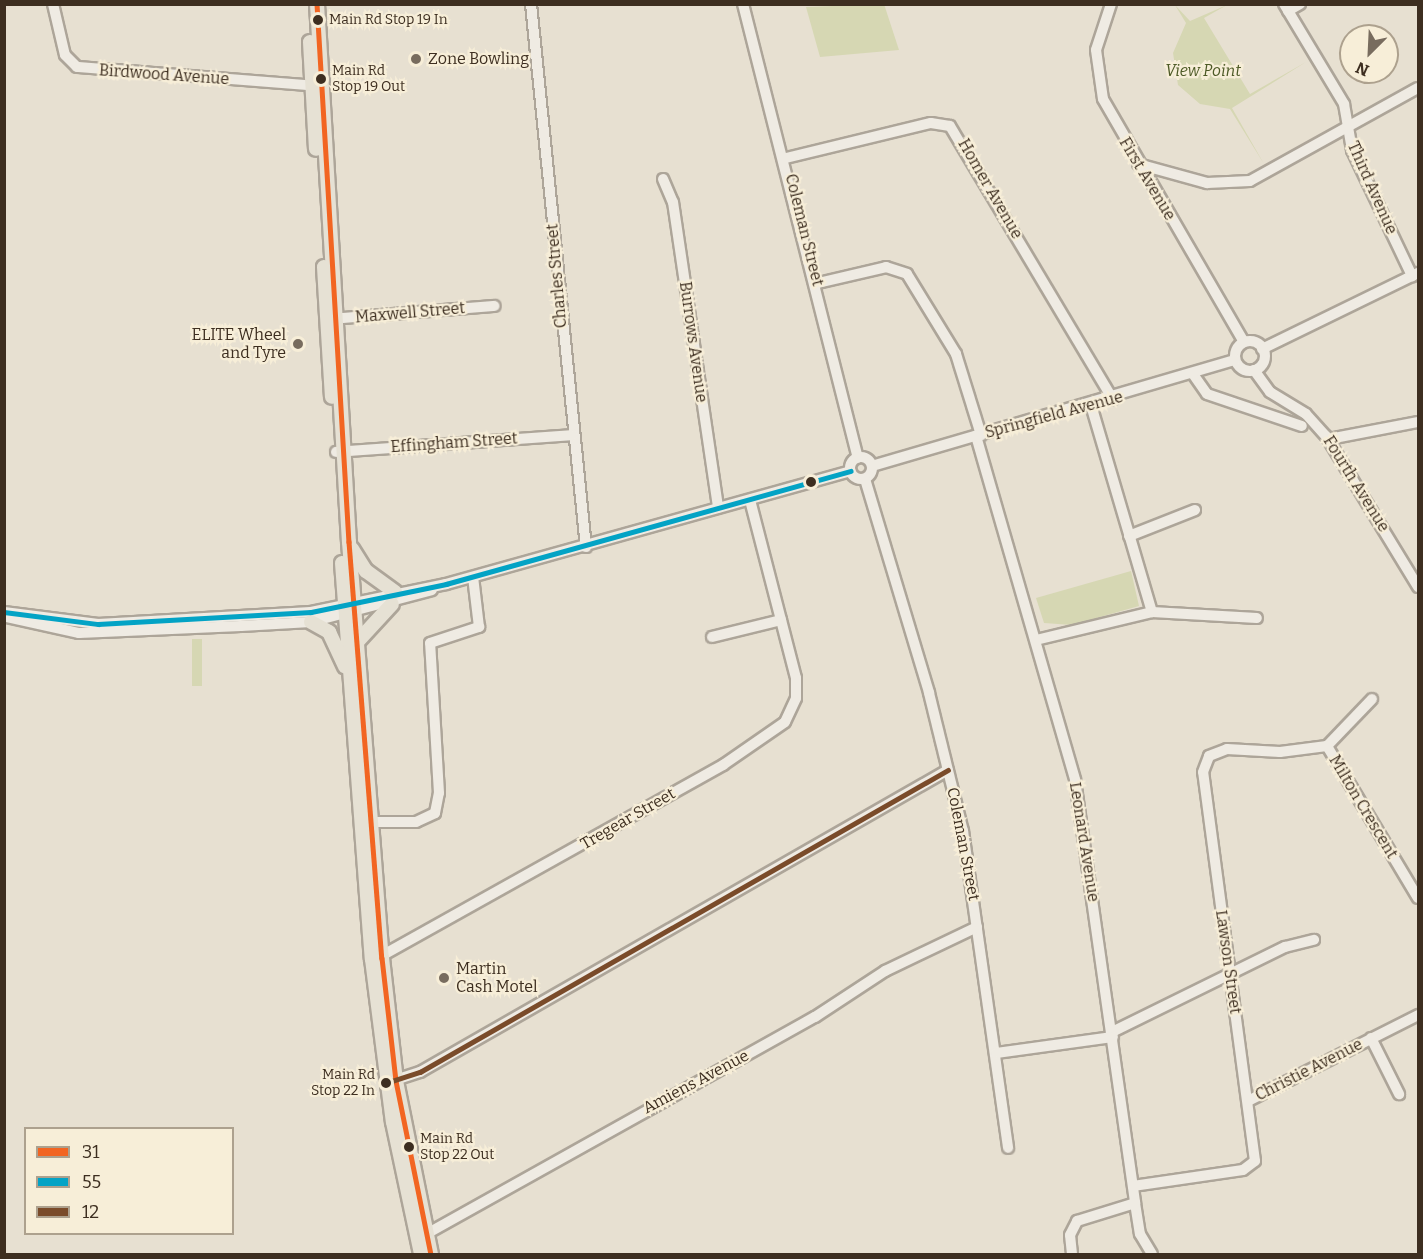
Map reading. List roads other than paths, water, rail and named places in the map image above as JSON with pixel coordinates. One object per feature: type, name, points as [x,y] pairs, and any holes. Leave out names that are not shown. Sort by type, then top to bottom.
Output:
[{"type":"main road","points":[[308,4],[317,86],[350,609],[358,641],[365,822]]},
{"type":"main road","points":[[317,86],[318,4]]},
{"type":"main road","points":[[340,452],[349,542],[351,698],[377,958],[391,1082],[421,1237],[421,1254]]},
{"type":"main road","points":[[349,542],[366,571],[393,598],[358,641]]},
{"type":"main road","points":[[311,622],[324,627],[341,652],[351,698]]},
{"type":"main road","points":[[421,1237],[431,1254]]},
{"type":"street","name":"Birdwood Avenue","points":[[53,4],[65,55],[77,67],[317,86]]},
{"type":"street","name":"Charles Street","points":[[531,4],[572,435],[586,547]]},
{"type":"street","name":"Coleman Street","points":[[743,4],[818,283],[858,458]]},
{"type":"street","name":"First Avenue","points":[[1111,4],[1098,38],[1097,73],[1109,112],[1244,342]]},
{"type":"street","points":[[1286,8],[1300,4]]},
{"type":"street","name":"Third Avenue","points":[[1286,8],[1341,98],[1352,150],[1415,274]]},
{"type":"street","points":[[1138,164],[1207,183],[1250,181],[1419,88]]},
{"type":"street","name":"Homer Avenue","points":[[786,158],[931,123],[950,126],[1113,399]]},
{"type":"street","name":"Burrows Avenue","points":[[663,178],[673,202],[718,508]]},
{"type":"street","name":"Leonard Avenue","points":[[818,283],[886,267],[907,274],[956,354],[1077,790],[1132,1186],[1140,1234],[1152,1254]]},
{"type":"street","points":[[1263,349],[1263,361],[1254,370],[1241,368],[1235,360],[1244,342],[1263,349],[1415,274]]},
{"type":"street","name":"Maxwell Street","points":[[331,319],[494,306]]},
{"type":"street","name":"Springfield Avenue","points":[[872,466],[1113,399],[1235,360]]},
{"type":"street","name":"Fourth Avenue","points":[[1254,370],[1270,392],[1313,420],[1329,439],[1419,587]]},
{"type":"street","points":[[1193,374],[1207,394],[1302,426]]},
{"type":"street","points":[[1091,405],[1152,612]]},
{"type":"street","points":[[1329,439],[1419,422]]},
{"type":"street","name":"Effingham Street","points":[[340,452],[572,435]]},
{"type":"street","points":[[4,614],[49,629],[106,634],[311,622],[350,609],[586,547],[850,471],[865,478],[872,466],[858,458],[850,471]]},
{"type":"street","name":"Coleman Street","points":[[865,478],[948,770],[977,927],[1008,1148]]},
{"type":"street","name":"Tregear Street","points":[[377,958],[780,729],[794,706],[797,688],[750,500]]},
{"type":"street","points":[[1130,536],[1196,510]]},
{"type":"street","points":[[365,822],[416,822],[437,806],[430,643],[442,635],[479,627],[473,577]]},
{"type":"street","points":[[4,614],[98,624],[350,609]]},
{"type":"street","points":[[1036,640],[1152,612],[1257,618]]},
{"type":"street","points":[[712,638],[781,620]]},
{"type":"street","name":"Milton Crescent","points":[[1209,756],[1227,749],[1280,752],[1327,746],[1372,699]]},
{"type":"street","name":"Milton Crescent","points":[[1327,746],[1419,898]]},
{"type":"street","name":"Lawson Street","points":[[1132,1186],[1249,1168],[1256,1154],[1229,975],[1203,772],[1209,756]]},
{"type":"street","points":[[391,1082],[948,770]]},
{"type":"street","name":"Amiens Avenue","points":[[421,1237],[815,1017],[885,971],[977,927]]},
{"type":"street","points":[[996,1053],[1112,1034],[1285,947],[1314,940]]},
{"type":"street","name":"Christie Avenue","points":[[1248,1101],[1419,1015]]},
{"type":"street","name":"Christie Avenue","points":[[1371,1038],[1400,1094]]},
{"type":"street","points":[[1072,1254],[1070,1234],[1077,1221],[1135,1203]]},
{"type":"place","name":"Main Rd Stop 19 In","points":[[318,20]]},
{"type":"place","name":"Zone Bowling","points":[[416,59]]},
{"type":"place","name":"Main Rd Stop 19 Out","points":[[321,79]]},
{"type":"place","name":"ELITE Wheel and Tyre","points":[[298,344]]},
{"type":"place","name":"Martin Cash Motel","points":[[444,978]]},
{"type":"place","name":"Main Rd Stop 22 In","points":[[386,1083]]},
{"type":"place","name":"Main Rd Stop 22 Out","points":[[409,1147]]},
{"type":"park label","name":"View Point","points":[[1203,71]]}]
